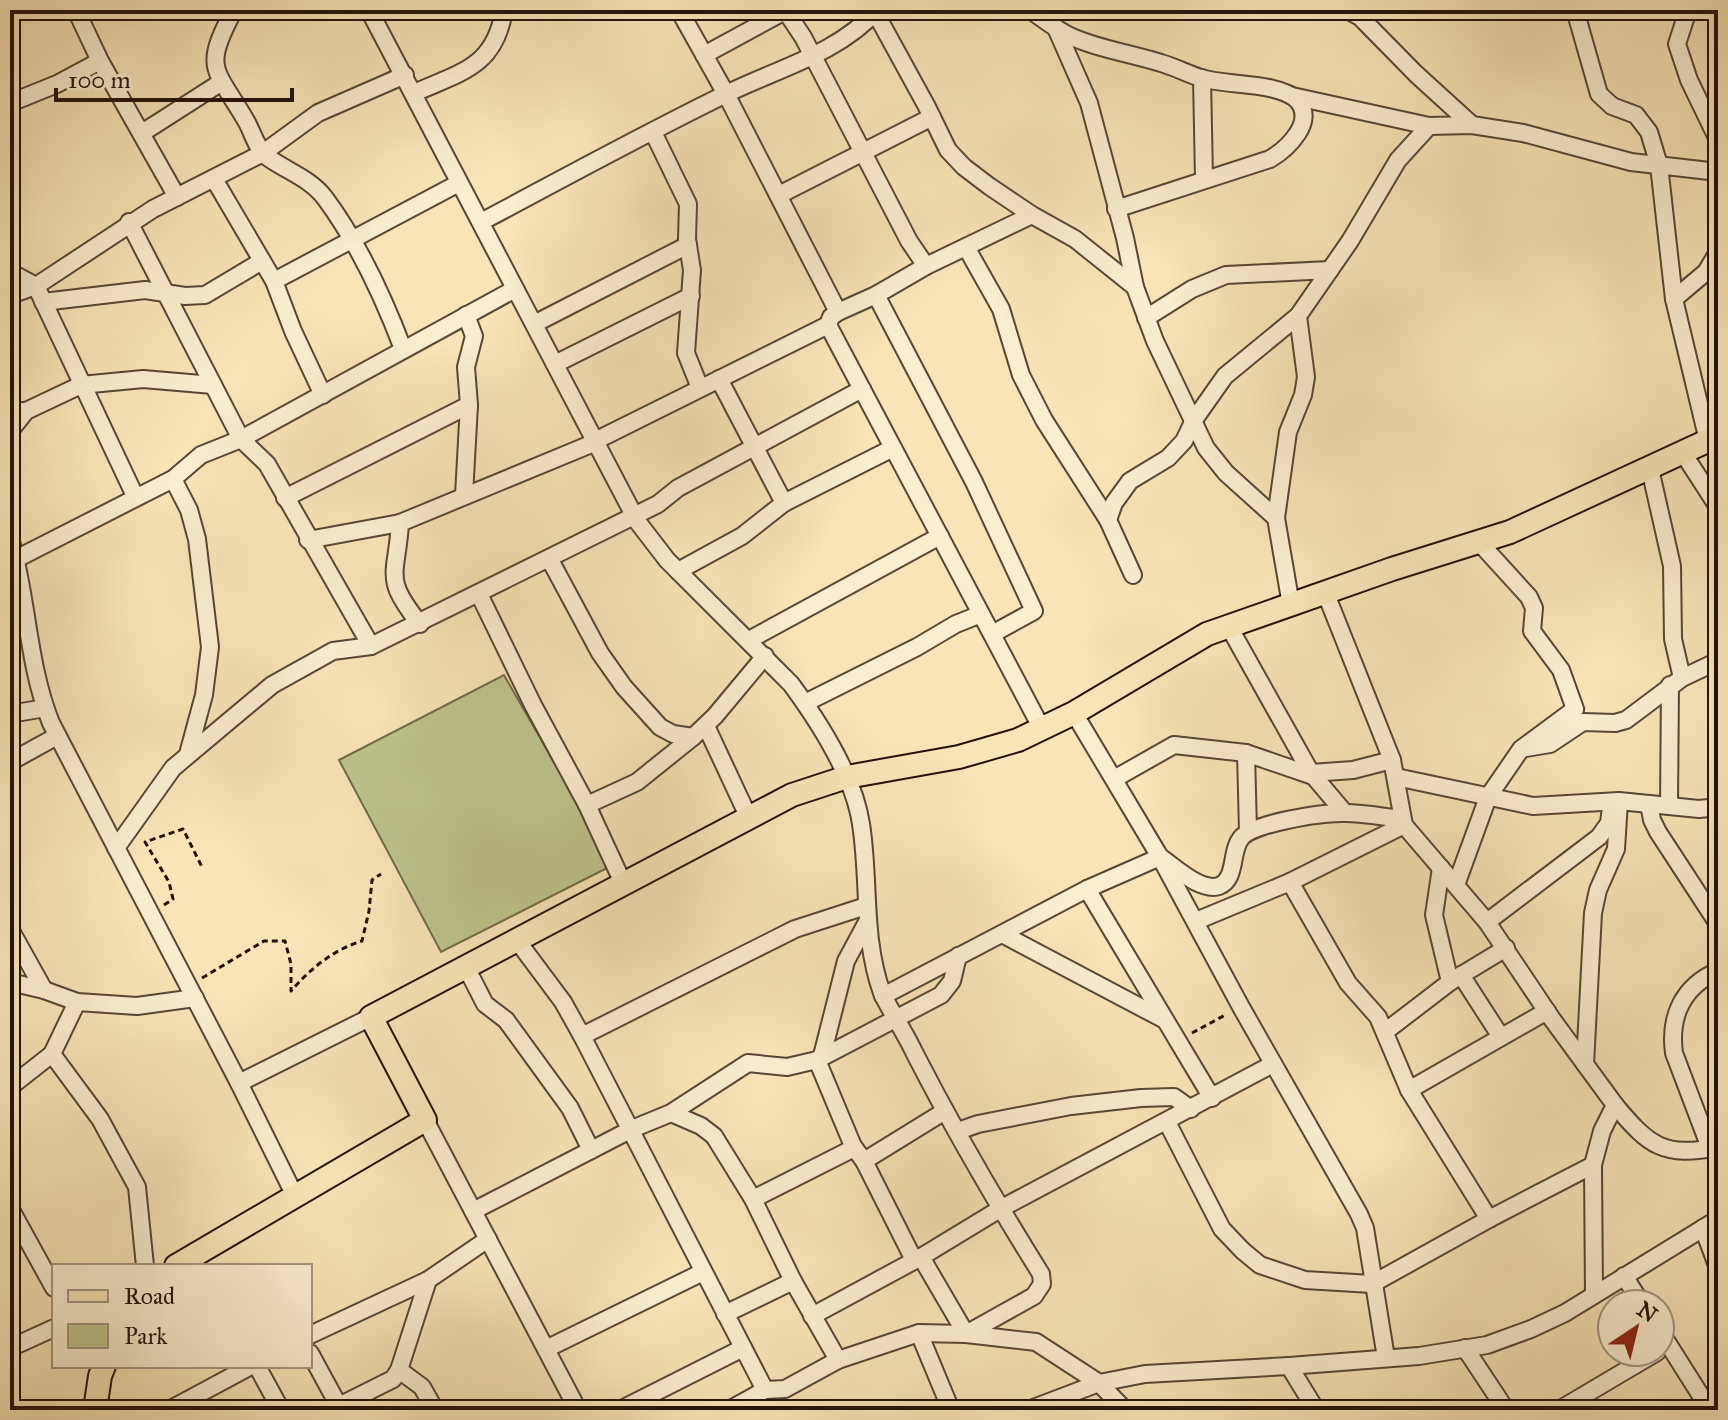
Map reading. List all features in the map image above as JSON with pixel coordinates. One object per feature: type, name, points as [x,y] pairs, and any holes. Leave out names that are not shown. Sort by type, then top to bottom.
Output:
[{"type":"main road","points":[[179,1264],[425,1120],[371,1017],[792,795],[847,777],[959,757],[1018,740],[1074,713],[1207,634],[1510,532],[1713,438]]},
{"type":"main road","points":[[95,1410],[99,1369]]},
{"type":"street","points":[[76,10],[100,61],[177,197]]},
{"type":"street","points":[[234,10],[215,53],[215,70],[220,83],[246,120],[263,153],[316,187],[352,238],[389,311],[403,349]]},
{"type":"street","points":[[369,10],[633,514],[651,542],[765,656],[805,703],[847,777],[861,824],[869,946],[883,996],[1000,1209],[1041,1274],[1042,1284],[1034,1296],[966,1334]]},
{"type":"street","points":[[414,93],[483,59],[497,39],[504,10]]},
{"type":"street","points":[[679,10],[779,195],[862,389],[1042,729]]},
{"type":"street","points":[[1030,10],[1056,28],[1089,43],[1178,68],[1202,78],[1277,90],[1298,101],[1304,111],[1303,121],[1285,150],[1270,159],[1116,209]]},
{"type":"street","points":[[1347,10],[1360,17],[1472,125]]},
{"type":"street","points":[[1575,10],[1599,94],[1612,106],[1628,111],[1643,121],[1649,132],[1659,165],[1674,299],[1713,438]]},
{"type":"street","points":[[1688,10],[1677,44],[1689,80],[1718,140]]},
{"type":"street","points":[[704,55],[785,11],[864,152],[909,241],[926,266]]},
{"type":"street","points":[[481,222],[726,94],[812,56],[856,32],[876,11],[948,150],[964,167],[1032,215],[1075,239],[1135,287]]},
{"type":"street","points":[[1056,28],[1089,103],[1135,287],[1146,318],[1206,448],[1226,473],[1276,518]]},
{"type":"street","points":[[10,103],[57,84],[100,61]]},
{"type":"street","points":[[40,294],[129,222],[263,153],[318,113],[405,75]]},
{"type":"street","points":[[1202,78],[1204,179]]},
{"type":"street","points":[[142,133],[220,83]]},
{"type":"street","points":[[1290,96],[1429,126],[1472,125],[1523,133],[1631,162],[1718,172]]},
{"type":"street","points":[[779,195],[932,117]]},
{"type":"street","points":[[1108,520],[1114,503],[1130,481],[1168,458],[1184,441],[1194,420],[1225,376],[1298,316],[1398,160],[1429,126]]},
{"type":"street","points":[[653,132],[685,194],[689,214],[688,245],[692,270],[686,353],[700,388]]},
{"type":"street","points":[[214,179],[274,281],[323,395]]},
{"type":"street","points":[[274,281],[459,183]]},
{"type":"street","points":[[308,540],[400,523],[596,441],[719,379],[926,266],[1032,215]]},
{"type":"street","points":[[129,222],[241,439],[267,464],[371,646]]},
{"type":"street","points":[[534,324],[688,245]]},
{"type":"street","points":[[966,247],[1001,309],[1021,375],[1044,420],[1108,520],[1133,575]]},
{"type":"street","points":[[1674,299],[1706,272],[1718,252]]},
{"type":"street","points":[[10,295],[145,290],[205,295],[262,261]]},
{"type":"street","points":[[1146,318],[1192,289],[1226,275],[1330,270]]},
{"type":"street","points":[[10,272],[40,294],[135,496]]},
{"type":"street","points":[[16,559],[173,479],[201,455],[241,439],[515,289]]},
{"type":"street","points":[[876,295],[974,482],[1034,611],[992,634]]},
{"type":"street","points":[[555,364],[691,296]]},
{"type":"street","points":[[464,495],[469,405],[466,367],[474,336],[466,315]]},
{"type":"street","points":[[1291,605],[1276,518],[1288,432],[1303,395],[1306,377],[1298,316]]},
{"type":"street","points":[[10,431],[18,411],[81,385],[143,379],[213,385]]},
{"type":"street","points":[[719,379],[784,503]]},
{"type":"street","points":[[116,848],[167,776],[188,754],[272,685],[333,651],[371,646],[420,624],[658,504],[678,488],[862,389]]},
{"type":"street","points":[[285,498],[469,405]]},
{"type":"street","points":[[678,571],[742,536],[784,503],[893,448]]},
{"type":"street","points":[[1683,453],[1718,507]]},
{"type":"street","points":[[1650,469],[1672,566],[1676,682],[1669,806]]},
{"type":"street","points":[[173,479],[189,510],[197,539],[210,647],[204,695],[188,754]]},
{"type":"street","points":[[400,523],[393,566],[395,584],[403,602],[420,624]]},
{"type":"street","points":[[749,640],[940,536]]},
{"type":"street","points":[[10,538],[33,667],[57,736],[295,1196]]},
{"type":"street","points":[[1456,885],[1488,797],[1521,749],[1575,709],[1561,670],[1532,631],[1534,608],[1529,597],[1478,541]]},
{"type":"street","points":[[549,558],[600,653],[624,687],[660,727],[673,734],[700,731]]},
{"type":"street","points":[[479,594],[533,705],[587,805],[623,883]]},
{"type":"street","points":[[1326,594],[1394,769],[1403,822],[1487,922],[1615,1105],[1634,1127],[1662,1147],[1677,1152],[1714,1148],[1674,1053],[1672,1038],[1680,1002],[1690,988],[1718,971]]},
{"type":"street","points":[[805,703],[981,614]]},
{"type":"street","points":[[1228,625],[1312,774],[1344,812]]},
{"type":"street","points":[[587,805],[637,782],[700,731],[765,656]]},
{"type":"street","points":[[1521,749],[1550,744],[1583,722],[1621,722],[1676,682],[1718,661]]},
{"type":"street","points":[[10,714],[45,708]]},
{"type":"street","points":[[1074,713],[1160,857],[1359,1214],[1365,1228],[1386,1358]]},
{"type":"street","points":[[700,731],[748,816]]},
{"type":"street","points":[[10,762],[57,736]]},
{"type":"street","points":[[1114,779],[1174,745],[1246,753],[1312,774],[1394,769],[1488,797],[1548,807],[1616,801],[1699,809],[1718,807]]},
{"type":"street","points":[[1246,753],[1248,831]]},
{"type":"street","points":[[1487,922],[1599,837],[1609,823],[1616,801]]},
{"type":"street","points":[[1585,1064],[1593,913],[1598,890],[1616,849],[1616,801]]},
{"type":"street","points":[[1649,804],[1658,832],[1718,924]]},
{"type":"street","points":[[1160,857],[1198,883],[1217,886],[1229,877],[1238,842],[1248,831],[1344,812],[1403,822]]},
{"type":"street","points":[[1196,921],[1290,882],[1403,822]]},
{"type":"street","points":[[883,996],[1087,889],[1160,857]]},
{"type":"street","points":[[1441,868],[1434,915],[1455,979],[1501,1037]]},
{"type":"street","points":[[1290,882],[1348,983],[1378,1017],[1409,1090],[1489,1219]]},
{"type":"street","points":[[1087,889],[1212,1098]]},
{"type":"street","points":[[582,1036],[795,929],[867,914]]},
{"type":"street","points":[[867,914],[846,961],[820,1058],[853,1146],[918,1259],[966,1334]]},
{"type":"street","points":[[10,929],[44,990]]},
{"type":"street","points":[[1002,934],[1164,1019]]},
{"type":"street","points":[[516,939],[563,1002],[582,1036],[765,1390]]},
{"type":"street","points":[[1386,1031],[1455,979],[1506,948]]},
{"type":"street","points":[[473,1211],[632,1129],[671,1113],[748,1063],[787,1067],[820,1058],[941,995],[948,989],[958,956]]},
{"type":"street","points":[[466,967],[485,1004],[506,1020],[570,1108],[591,1150]]},
{"type":"street","points":[[10,982],[77,1002],[137,1006],[191,992]]},
{"type":"street","points":[[10,1087],[52,1054],[77,1002]]},
{"type":"street","points":[[1409,1090],[1547,1011]]},
{"type":"street","points":[[239,1083],[371,1017]]},
{"type":"street","points":[[52,1054],[100,1119],[137,1187],[145,1264]]},
{"type":"street","points":[[812,1316],[918,1259],[1000,1209],[1273,1064]]},
{"type":"street","points":[[958,1131],[978,1124],[1071,1106],[1141,1098],[1174,1097],[1191,1109]]},
{"type":"street","points":[[1594,1295],[1593,1165],[1602,1131],[1615,1105]]},
{"type":"street","points":[[864,1161],[945,1111]]},
{"type":"street","points":[[671,1113],[701,1126],[714,1136],[753,1199],[793,1281],[838,1360]]},
{"type":"street","points":[[425,1120],[578,1410]]},
{"type":"street","points":[[1167,1122],[1222,1229],[1260,1265],[1305,1280],[1372,1284],[1593,1165]]},
{"type":"street","points":[[753,1199],[853,1146]]},
{"type":"street","points":[[10,1209],[52,1284]]},
{"type":"street","points":[[1028,1410],[1099,1383],[1145,1374],[1386,1358],[1487,1345],[1531,1329],[1594,1295],[1718,1219]]},
{"type":"street","points":[[1703,1228],[1718,1268]]},
{"type":"street","points":[[312,1334],[428,1280],[488,1239]]},
{"type":"street","points":[[546,1349],[703,1272]]},
{"type":"street","points":[[1624,1276],[1632,1288]]},
{"type":"street","points":[[312,1357],[340,1408],[393,1379],[399,1370],[428,1280]]},
{"type":"street","points":[[725,1314],[793,1281]]},
{"type":"street","points":[[10,1348],[52,1329]]},
{"type":"street","points":[[919,1333],[951,1410]]},
{"type":"street","points":[[729,1410],[765,1390],[785,1389],[838,1360],[919,1333],[966,1334],[1036,1342],[1099,1383],[1125,1410]]},
{"type":"street","points":[[620,1410],[743,1348]]},
{"type":"street","points":[[1465,1348],[1506,1410]]},
{"type":"street","points":[[1676,1364],[1707,1409],[1718,1390]]},
{"type":"street","points":[[1289,1366],[1316,1410]]},
{"type":"street","points":[[169,1410],[250,1368]]},
{"type":"street","points":[[255,1368],[281,1410]]},
{"type":"street","points":[[1559,1410],[1625,1368]]},
{"type":"street","points":[[399,1370],[422,1387],[435,1410]]},
{"type":"path","points":[[150,914],[173,899],[169,882],[145,842],[183,829],[203,869]]},
{"type":"path","points":[[191,992],[264,941],[285,941],[291,964],[291,991],[339,948],[362,941],[372,880],[381,874]]},
{"type":"path","points":[[1178,1041],[1241,1007]]},
{"type":"green space","points":[[504,675],[613,865],[441,952],[339,760]]}]
